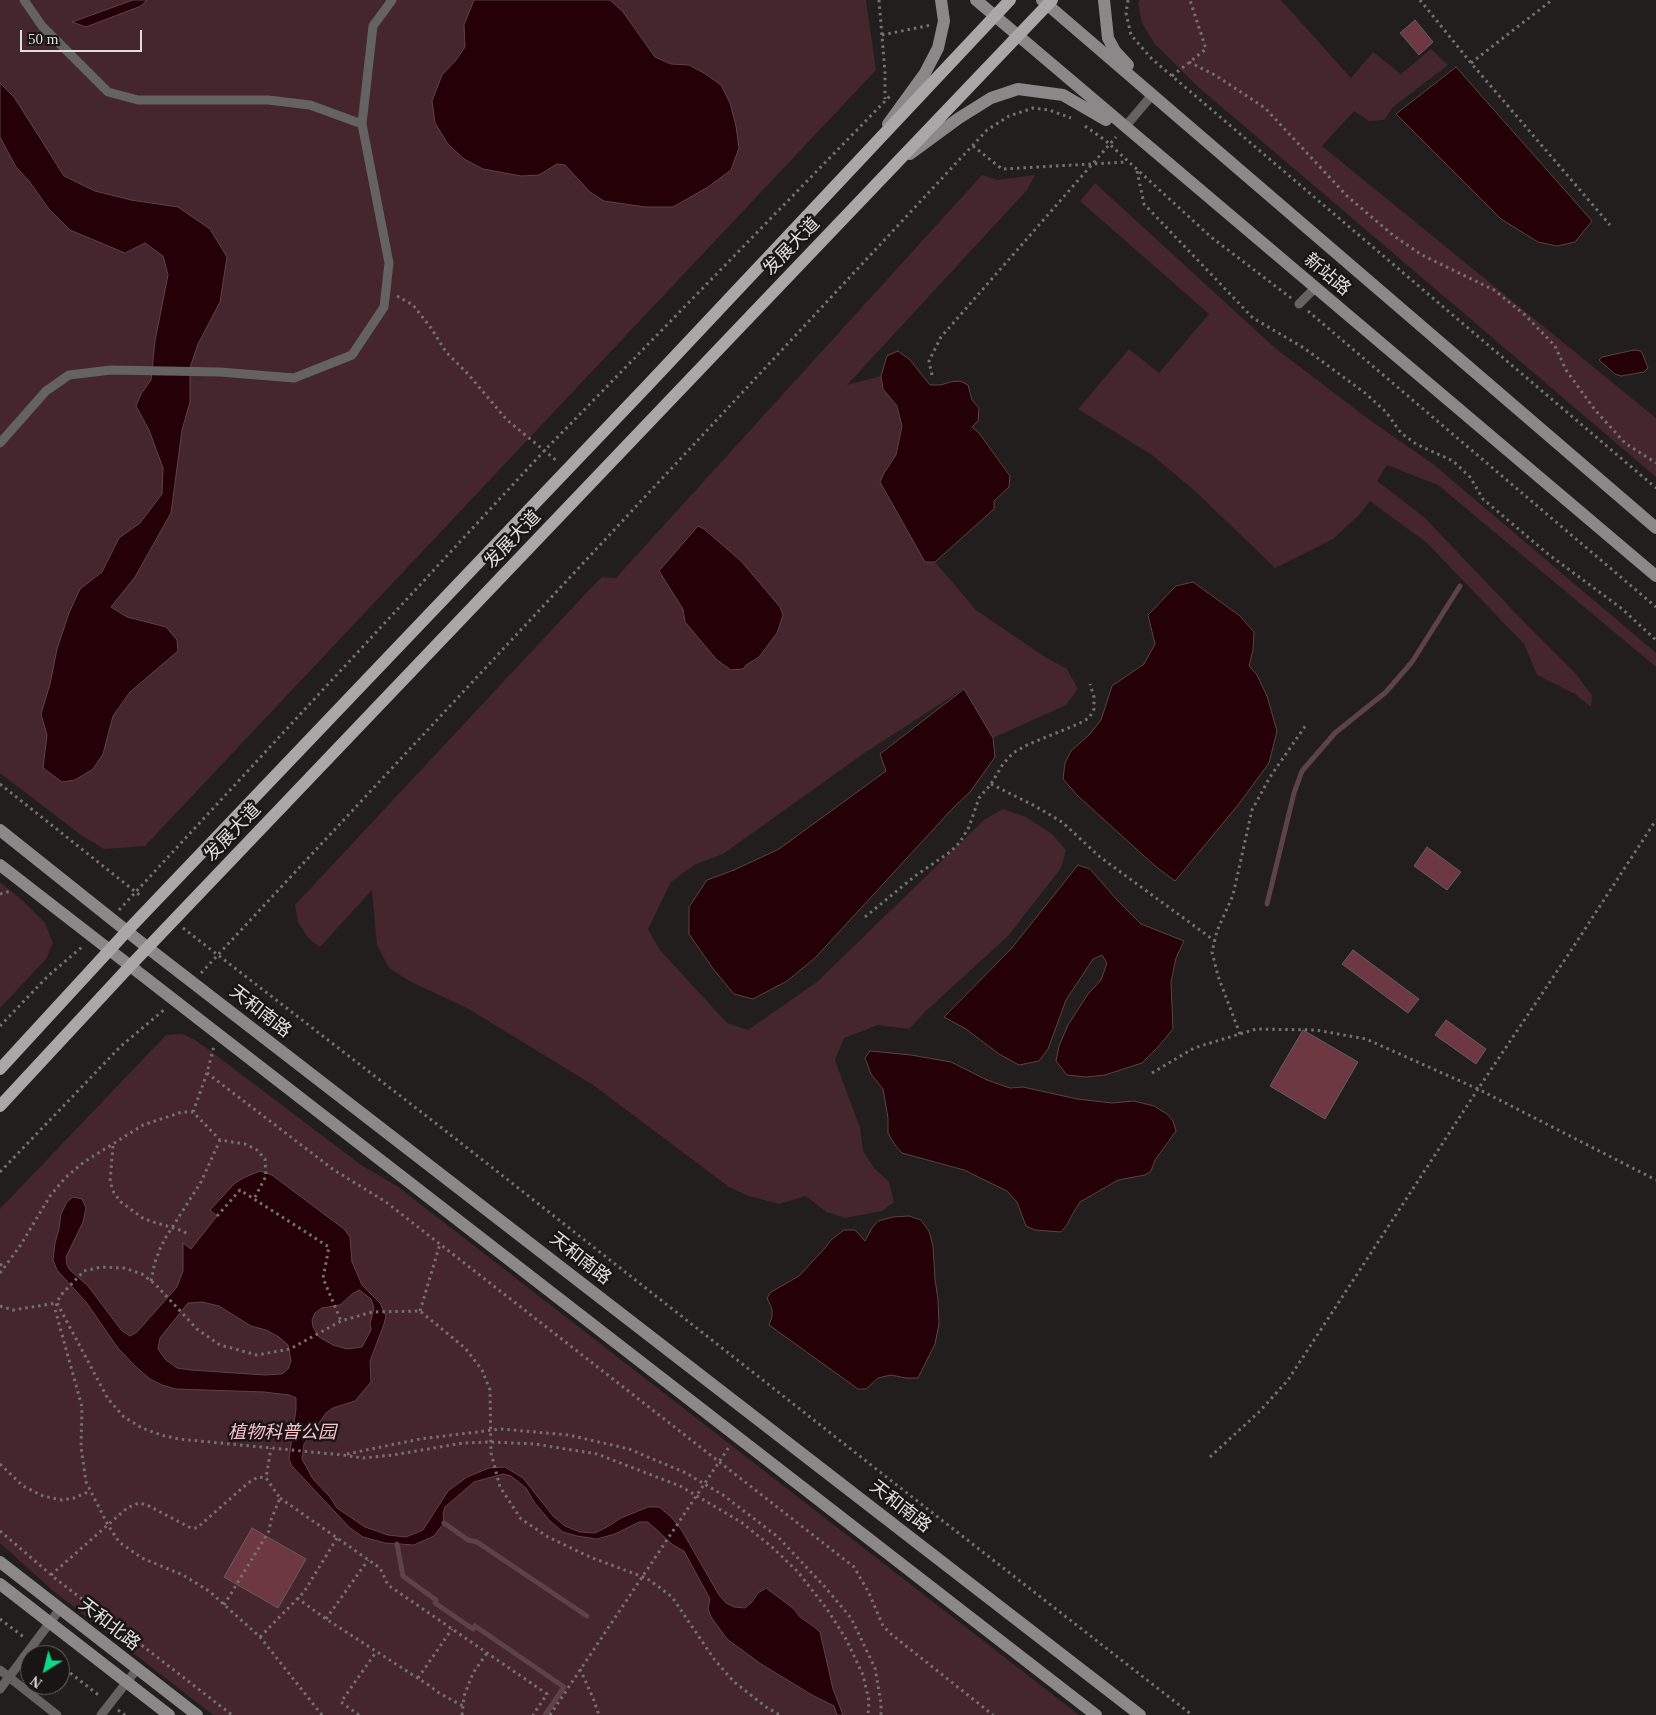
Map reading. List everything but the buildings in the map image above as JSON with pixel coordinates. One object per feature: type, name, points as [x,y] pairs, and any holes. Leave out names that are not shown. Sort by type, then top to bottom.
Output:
[{"type":"main road","name":"发展大道","points":[[0,1069],[127,930],[568,469],[1010,0]]},
{"type":"main road","name":"发展大道","points":[[0,1106],[130,966],[1017,37],[1047,2]]},
{"type":"street","points":[[864,155],[925,73],[938,48],[944,21],[941,0]]},
{"type":"street","name":"新站路","points":[[976,0],[1123,129],[1161,158],[1656,576]]},
{"type":"street","points":[[1104,0],[1108,38],[1115,51],[1191,129]]},
{"type":"street","name":"新站路","points":[[1047,2],[1191,129],[1656,528]]},
{"type":"street","points":[[885,175],[959,118],[991,98],[1018,89],[1064,95],[1123,129]]},
{"type":"street","name":"天和南路","points":[[0,830],[148,948],[1140,1715]]},
{"type":"street","points":[[0,865],[1096,1715]]},
{"type":"street","name":"天和北路","points":[[0,1562],[197,1715]]},
{"type":"street","name":"天和北路","points":[[0,1584],[168,1715]]},
{"type":"lane","points":[[24,0],[42,26],[108,92],[138,100],[268,100],[310,105],[362,124]]},
{"type":"lane","points":[[0,443],[46,391],[69,375],[111,370],[220,372],[294,378],[352,355],[384,307],[386,290],[389,263],[362,124],[374,26],[392,0]]},
{"type":"lane","points":[[1123,129],[1152,95]]},
{"type":"lane","points":[[1300,304],[1315,288]]},
{"type":"lane","points":[[0,1689],[60,1608]]},
{"type":"lane","points":[[101,1715],[137,1669]]},
{"type":"lane","points":[[0,1670],[57,1715]]},
{"type":"path","points":[[879,0],[885,72],[885,100]]},
{"type":"path","points":[[1128,0],[1126,14],[1132,35],[1152,59],[1656,488]]},
{"type":"path","points":[[1172,76],[1206,49],[1190,0]]},
{"type":"path","points":[[1420,0],[1471,63],[1610,225]]},
{"type":"path","points":[[1471,63],[1552,0]]},
{"type":"path","points":[[932,31],[934,18]]},
{"type":"path","points":[[882,35],[934,24]]},
{"type":"path","points":[[1189,62],[1245,93],[1265,108],[1347,196],[1394,236],[1422,255],[1494,290],[1525,315],[1555,346],[1566,370],[1595,410],[1626,443],[1656,464]]},
{"type":"path","points":[[111,918],[544,451],[892,93]]},
{"type":"path","points":[[193,982],[987,130],[1009,116],[1033,108],[1049,110],[1076,119]]},
{"type":"path","points":[[1083,124],[1110,145],[1211,237],[1300,304],[1656,607]]},
{"type":"path","points":[[932,375],[929,360],[941,337],[1123,129]]},
{"type":"path","points":[[973,146],[1002,170],[1127,162]]},
{"type":"path","points":[[1137,171],[1144,204],[1253,318],[1304,348],[1365,393],[1386,412],[1401,433],[1416,444],[1453,461],[1470,477],[1484,499],[1548,554],[1621,608],[1656,640]]},
{"type":"path","points":[[386,290],[413,305],[431,328],[446,352],[468,374],[507,420],[568,469]]},
{"type":"path","points":[[865,917],[915,876],[950,852],[960,842],[969,827],[979,798],[1013,753],[1089,718],[1094,709],[1094,697],[1090,684]]},
{"type":"path","points":[[1240,1034],[1218,976],[1212,952],[1217,931],[1233,895],[1252,810],[1270,777],[1306,725]]},
{"type":"path","points":[[0,784],[152,904]]},
{"type":"path","points":[[991,784],[1062,822],[1100,857],[1215,941]]},
{"type":"path","points":[[1210,1457],[1260,1411],[1288,1380],[1656,820]]},
{"type":"path","points":[[173,921],[446,1131],[1192,1715]]},
{"type":"path","points":[[0,1026],[48,976],[93,937]]},
{"type":"path","points":[[0,1172],[120,1046],[175,1001]]},
{"type":"path","points":[[1152,1073],[1194,1048],[1256,1029],[1316,1030],[1366,1039],[1478,1089],[1656,1180]]},
{"type":"path","points":[[193,1112],[207,1074],[218,1034]]},
{"type":"path","points":[[207,1074],[326,1164],[386,1202],[854,1567],[869,1593],[883,1626],[986,1713],[992,1715]]},
{"type":"path","points":[[0,1273],[50,1196],[66,1177],[84,1162],[143,1125],[182,1112],[193,1112],[220,1140],[246,1144],[257,1150],[265,1159],[266,1176],[254,1199]]},
{"type":"path","points":[[151,1281],[154,1262],[172,1227],[201,1182],[220,1140]]},
{"type":"path","points":[[113,1145],[110,1182],[114,1193],[131,1210],[144,1218],[189,1235]]},
{"type":"path","points":[[217,1216],[240,1190],[329,1247],[323,1278],[341,1321]]},
{"type":"path","points":[[420,1311],[440,1244]]},
{"type":"path","points":[[0,1264],[5,1268]]},
{"type":"path","points":[[322,1715],[260,1636],[208,1591],[182,1575],[142,1558],[119,1542],[108,1525],[86,1482],[81,1447],[82,1407],[55,1309],[60,1296],[84,1271],[101,1267],[124,1268],[142,1274],[197,1329],[220,1345],[257,1355],[290,1349],[341,1321],[372,1312],[420,1311],[465,1348],[482,1370],[490,1390],[491,1453],[500,1487],[522,1518],[548,1537],[590,1557],[642,1577],[659,1587],[672,1597],[714,1659],[733,1681],[766,1707],[780,1715]]},
{"type":"path","points":[[0,1306],[13,1310],[57,1303]]},
{"type":"path","points":[[57,1303],[108,1399],[124,1417],[142,1428],[161,1435],[178,1439],[363,1458],[463,1444],[491,1442],[536,1444],[597,1454],[665,1479],[697,1495],[741,1522],[773,1548],[798,1572],[828,1609],[846,1639],[862,1675],[869,1701],[868,1715]]},
{"type":"path","points":[[343,1455],[420,1439],[501,1429],[569,1435],[629,1449],[686,1474],[723,1495],[778,1537],[851,1618],[875,1668],[881,1703],[881,1715]]},
{"type":"path","points":[[550,1715],[737,1436]]},
{"type":"path","points":[[271,1448],[266,1478],[280,1498],[380,1568],[388,1585],[547,1694],[533,1715]]},
{"type":"path","points":[[0,1464],[24,1486],[43,1496],[62,1500],[74,1498],[90,1491]]},
{"type":"path","points":[[51,1575],[127,1508],[139,1503],[190,1528],[197,1528],[248,1483],[258,1477],[266,1478]]},
{"type":"path","points":[[224,1605],[268,1531],[280,1498]]},
{"type":"path","points":[[0,1531],[51,1575],[232,1715]]},
{"type":"path","points":[[260,1636],[304,1592],[337,1538]]},
{"type":"path","points":[[326,1619],[368,1560]]},
{"type":"path","points":[[298,1598],[376,1652],[439,1693],[463,1706]]},
{"type":"path","points":[[418,1678],[452,1629]]},
{"type":"path","points":[[359,1715],[341,1702],[376,1652]]},
{"type":"path","points":[[462,1715],[464,1696],[473,1673],[487,1653]]},
{"type":"path","points":[[580,1670],[599,1715]]},
{"type":"path","points":[[70,1673],[125,1715]]},
{"type":"green space","points":[[0,0],[866,0],[876,70],[145,846],[104,849],[81,835],[0,773]]},
{"type":"green space","points":[[1140,0],[1281,0],[1351,78],[1373,52],[1401,74],[1431,49],[1448,65],[1393,107],[1384,120],[1369,121],[1354,111],[1322,146],[1656,418],[1656,477],[1197,86],[1154,43],[1142,23],[1138,3]]},
{"type":"green space","points":[[982,175],[998,180],[1035,175],[1027,190],[847,385],[881,376],[883,389],[896,405],[902,426],[896,455],[925,562],[935,562],[976,610],[1045,657],[1067,669],[1078,689],[1066,705],[993,738],[963,689],[863,754],[723,854],[694,865],[671,882],[648,929],[659,949],[727,1023],[748,1030],[817,982],[984,820],[1003,809],[1026,817],[1052,834],[1066,850],[1061,868],[1008,936],[927,1010],[909,1029],[878,1025],[844,1038],[835,1060],[860,1128],[863,1151],[874,1168],[889,1182],[894,1202],[882,1211],[845,1218],[826,1212],[806,1196],[779,1204],[749,1196],[729,1187],[593,1085],[467,1008],[411,982],[389,968],[377,945],[372,890],[320,947],[308,938],[298,922],[295,905],[589,590],[602,577],[616,578]]},
{"type":"green space","points":[[1095,183],[1275,348],[1371,421],[1433,464],[1656,653],[1656,667],[1438,485],[1387,465],[1377,481],[1424,517],[1575,673],[1592,695],[1591,707],[1575,694],[1537,675],[1524,644],[1427,543],[1370,501],[1359,515],[1333,539],[1275,568],[1195,491],[1152,455],[1078,409],[1129,349],[1159,373],[1209,314],[1080,201]]},
{"type":"green space","points":[[0,882],[45,923],[53,943],[46,959],[0,1008]]},
{"type":"green space","name":"植物科普公园","points":[[182,1034],[208,1049],[361,1165],[397,1186],[1079,1715],[213,1715],[52,1590],[0,1543],[0,1209],[166,1035]]},
{"type":"shaded area","points":[[133,0],[147,0],[141,6],[86,27],[72,22]]},
{"type":"shaded area","points":[[474,0],[610,0],[623,12],[655,57],[671,64],[689,65],[721,85],[730,103],[739,148],[731,170],[708,187],[673,207],[645,207],[604,201],[590,192],[565,165],[557,164],[539,175],[521,176],[483,169],[464,159],[448,144],[435,123],[432,101],[442,75],[465,47],[464,25]]},
{"type":"shaded area","points":[[1456,67],[1592,221],[1575,242],[1557,246],[1538,242],[1501,219],[1396,114]]},
{"type":"shaded area","points":[[0,83],[14,97],[64,176],[95,191],[131,200],[178,207],[210,229],[227,257],[220,302],[198,344],[190,368],[190,402],[182,430],[171,513],[135,577],[111,607],[127,617],[166,627],[177,640],[178,651],[130,692],[113,716],[103,754],[93,769],[75,780],[62,782],[43,768],[47,735],[41,714],[50,684],[57,649],[69,613],[80,589],[102,572],[119,538],[140,523],[162,494],[163,468],[149,430],[136,406],[141,394],[151,380],[155,341],[168,275],[163,256],[145,243],[125,253],[70,230],[49,209],[29,181],[16,167],[0,137]]},
{"type":"shaded area","points":[[1634,350],[1641,351],[1643,355],[1648,368],[1644,372],[1621,376],[1615,374],[1599,360],[1602,357]]},
{"type":"shaded area","points":[[898,351],[910,360],[930,385],[960,381],[968,385],[972,400],[979,408],[978,421],[972,427],[979,433],[1010,476],[1009,487],[994,501],[994,509],[935,562],[925,562],[880,482],[896,455],[902,426],[897,406],[883,389],[881,376],[887,356]]},
{"type":"shaded area","points":[[698,526],[741,561],[780,607],[783,615],[777,633],[759,657],[743,669],[731,670],[717,660],[685,622],[683,609],[659,571]]},
{"type":"shaded area","points":[[1193,582],[1240,616],[1254,632],[1253,650],[1249,666],[1257,675],[1267,696],[1277,731],[1269,763],[1238,805],[1175,881],[1155,866],[1078,796],[1063,779],[1065,763],[1071,751],[1089,735],[1101,720],[1112,686],[1144,664],[1155,644],[1148,615],[1176,586]]},
{"type":"shaded area","points":[[964,689],[993,738],[995,757],[970,792],[953,808],[815,958],[787,981],[753,999],[734,994],[714,970],[689,934],[689,907],[707,880],[779,849],[886,771],[880,754]]},
{"type":"shaded area","points":[[1078,865],[1090,869],[1141,924],[1184,941],[1176,958],[1171,982],[1173,1029],[1142,1063],[1105,1075],[1086,1077],[1067,1075],[1056,1061],[1059,1046],[1068,1025],[1088,994],[1101,980],[1107,963],[1102,955],[1093,959],[1066,1000],[1048,1049],[1039,1061],[1019,1065],[999,1054],[966,1029],[944,1017],[1011,949]]},
{"type":"shaded area","points":[[870,1051],[911,1055],[951,1062],[987,1080],[1010,1088],[1023,1087],[1077,1099],[1112,1103],[1134,1101],[1154,1106],[1167,1114],[1173,1121],[1176,1131],[1155,1160],[1151,1171],[1145,1175],[1118,1180],[1080,1202],[1061,1232],[1035,1230],[1026,1226],[1017,1202],[1007,1191],[964,1170],[902,1153],[888,1133],[888,1118],[883,1089],[871,1074],[865,1058]]},
{"type":"shaded area","points":[[260,1171],[272,1175],[344,1229],[350,1237],[352,1262],[362,1285],[380,1303],[386,1316],[370,1361],[371,1382],[355,1401],[333,1408],[326,1413],[304,1444],[302,1459],[313,1479],[330,1497],[337,1508],[365,1527],[388,1535],[406,1537],[423,1530],[448,1491],[467,1477],[489,1468],[505,1467],[523,1478],[553,1516],[565,1526],[580,1532],[595,1533],[621,1518],[648,1507],[659,1507],[681,1529],[719,1595],[726,1603],[734,1607],[745,1608],[758,1593],[766,1588],[820,1632],[833,1689],[843,1715],[837,1715],[834,1706],[761,1664],[727,1639],[711,1617],[708,1609],[710,1599],[684,1551],[673,1545],[648,1522],[639,1522],[615,1534],[597,1539],[563,1532],[550,1521],[534,1502],[526,1488],[511,1476],[503,1474],[474,1482],[445,1507],[443,1514],[444,1523],[434,1536],[414,1545],[385,1543],[363,1537],[350,1528],[292,1466],[289,1459],[296,1398],[289,1395],[264,1392],[176,1389],[150,1379],[135,1366],[118,1348],[86,1302],[57,1270],[53,1260],[55,1243],[61,1214],[67,1202],[73,1197],[82,1199],[86,1208],[83,1222],[66,1257],[67,1265],[88,1286],[122,1331],[130,1336],[137,1332],[177,1287],[183,1271],[183,1243],[191,1249],[217,1216],[210,1210],[234,1184]],"holes":[[[359,1290],[371,1299],[374,1308],[370,1324],[371,1330],[362,1347],[347,1349],[333,1345],[319,1337],[313,1327],[312,1320],[315,1313],[322,1308],[340,1305]],[[202,1302],[219,1306],[251,1326],[266,1330],[279,1337],[288,1345],[291,1361],[288,1369],[282,1374],[265,1375],[191,1370],[177,1368],[166,1360],[158,1349],[160,1338],[188,1303]]]},
{"type":"shaded area","points":[[909,1216],[921,1220],[929,1231],[933,1246],[939,1324],[935,1344],[918,1378],[891,1375],[878,1378],[866,1389],[858,1389],[769,1325],[772,1309],[767,1298],[771,1292],[799,1276],[831,1240],[844,1230],[855,1230],[865,1241],[878,1221],[893,1217]]},
{"type":"waterway","points":[[1267,904],[1294,793],[1302,771],[1335,733],[1386,692],[1412,662],[1460,586]]},
{"type":"waterway","points":[[444,1523],[468,1540],[477,1542],[587,1616]]},
{"type":"waterway","points":[[397,1544],[403,1576],[436,1600],[435,1603],[473,1629],[475,1626],[564,1687],[545,1715]]}]
